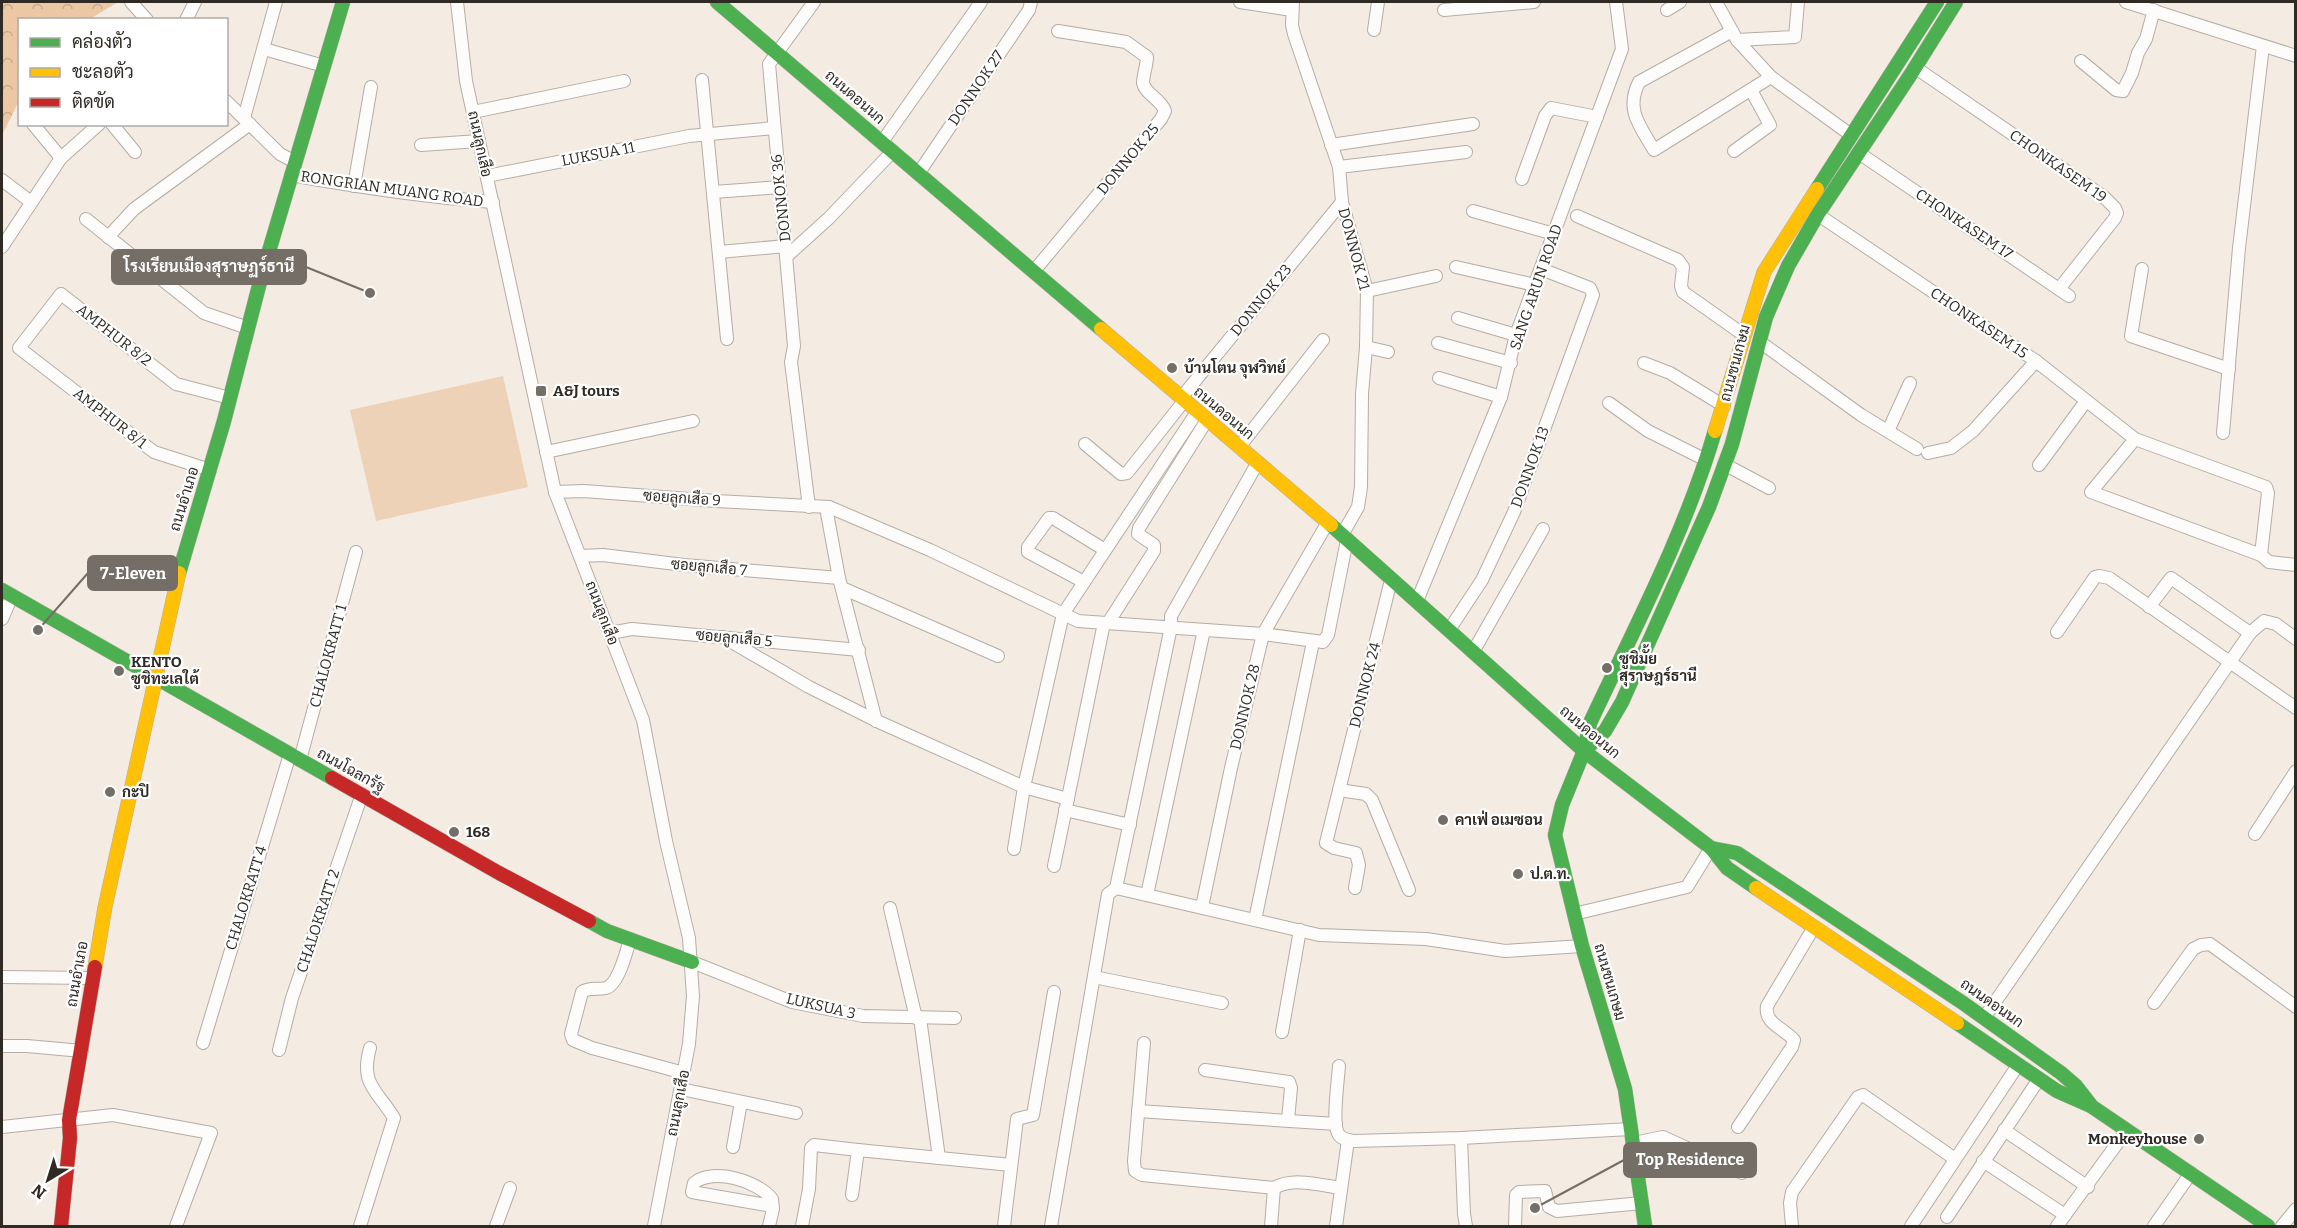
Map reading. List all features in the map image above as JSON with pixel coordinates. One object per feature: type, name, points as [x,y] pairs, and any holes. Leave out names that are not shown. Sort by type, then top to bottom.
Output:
[{"type":"main road","name":"ถนนอำเภอ","points":[[61,1227],[70,1138],[69,1120],[105,907],[178,577],[210,470],[293,168],[343,2]]},
{"type":"main road","name":"ถนนดอนนก","points":[[717,2],[1328,522],[1584,751],[1711,848],[1727,868],[2057,1091],[2091,1106],[2268,1227]]},
{"type":"main road","name":"ถนนชนเกษม","points":[[1645,1227],[1625,1089],[1582,946],[1555,835],[1562,805],[1584,751],[1590,723],[1672,549],[1706,460],[1724,406],[1747,319],[1764,272],[1937,2]]},
{"type":"main road","name":"ถนนชนเกษม","points":[[1584,751],[1605,731],[1622,702],[1708,507],[1724,464],[1760,342],[1762,325],[1782,279],[1817,214],[1916,68],[1956,2]]},
{"type":"main road","name":"ถนนโฉลกรัฐ","points":[[7,593],[499,873],[607,931],[692,962]]},
{"type":"main road","name":"ถนนดอนนก","points":[[1711,848],[1737,853],[1984,1018],[2061,1073],[2076,1086],[2091,1106]]},
{"type":"street","points":[[131,2],[145,18]]},
{"type":"street","points":[[187,18],[195,2]]},
{"type":"street","points":[[108,237],[134,209],[247,121],[276,2]]},
{"type":"street","name":"ถนนลูกเสือ","points":[[457,2],[466,81],[555,492],[643,720],[666,841],[689,938],[693,1006],[689,1044],[654,1227]]},
{"type":"street","name":"DONNOK 36","points":[[809,507],[791,362],[794,346],[769,64],[814,2]]},
{"type":"street","points":[[719,252],[786,251],[829,218],[888,147],[981,2]]},
{"type":"street","name":"DONNOK 27","points":[[918,174],[1029,10],[1031,2]]},
{"type":"street","points":[[1240,2],[1292,6]]},
{"type":"street","points":[[1374,30],[1378,2]]},
{"type":"street","points":[[1444,10],[1534,2]]},
{"type":"street","name":"SANG ARUN ROAD","points":[[1417,601],[1501,397],[1516,335],[1622,49],[1616,2]]},
{"type":"street","points":[[1667,10],[1680,2]]},
{"type":"street","points":[[1716,2],[1734,35],[1771,77],[1851,135]]},
{"type":"street","points":[[1771,77],[1654,150],[1633,111],[1634,92],[1639,82],[1734,35],[1796,37],[1798,2]]},
{"type":"street","points":[[2126,2],[2295,56]]},
{"type":"street","name":"DONNOK 21","points":[[1292,6],[1294,34],[1339,167],[1342,202],[1367,291],[1359,500],[1344,537]]},
{"type":"street","points":[[2081,62],[2116,90],[2122,91],[2146,39],[2154,10]]},
{"type":"street","name":"DONNOK 25","points":[[1034,271],[1161,119],[1165,111],[1162,103],[1146,90],[1143,82],[1147,57],[1126,42],[1058,31]]},
{"type":"street","points":[[2223,434],[2240,248],[2263,46]]},
{"type":"street","points":[[264,49],[324,66]]},
{"type":"street","name":"CHONKASEM 19","points":[[1916,68],[2104,197],[2115,208],[2117,213],[2115,218],[2064,292]]},
{"type":"street","points":[[702,80],[727,339]]},
{"type":"street","points":[[473,112],[624,81]]},
{"type":"street","points":[[354,186],[371,87]]},
{"type":"street","points":[[1734,151],[1770,125],[1751,90]]},
{"type":"street","points":[[228,103],[293,168]]},
{"type":"street","points":[[1522,179],[1545,116],[1551,108],[1597,117]]},
{"type":"street","points":[[1331,145],[1473,124]]},
{"type":"street","points":[[35,126],[61,158]]},
{"type":"street","points":[[2,247],[61,158],[97,126]]},
{"type":"street","points":[[113,126],[135,152]]},
{"type":"street","name":"LUKSUA 11","points":[[487,176],[689,136],[774,128]]},
{"type":"street","points":[[421,145],[479,141]]},
{"type":"street","points":[[1339,167],[1466,152]]},
{"type":"street","name":"CHONKASEM 17","points":[[1859,153],[2064,292]]},
{"type":"street","name":"RONGRIAN MUANG ROAD","points":[[293,168],[354,186],[493,202]]},
{"type":"street","points":[[2,180],[31,202]]},
{"type":"street","points":[[714,192],[780,187]]},
{"type":"street","name":"DONNOK 23","points":[[1085,444],[1121,474],[1127,473],[1342,202]]},
{"type":"street","points":[[1473,211],[1554,234]]},
{"type":"street","name":"CHONKASEM 15","points":[[1817,214],[2036,361],[2134,439],[2266,487],[2268,493],[2261,555]]},
{"type":"street","points":[[1577,216],[1678,260],[1683,267],[1681,286],[1683,292],[1744,335]]},
{"type":"street","points":[[86,219],[204,313],[248,328]]},
{"type":"street","points":[[1456,267],[1534,285]]},
{"type":"street","name":"DONNOK 13","points":[[1449,630],[1482,580],[1514,512],[1593,295],[1590,288],[1541,269]]},
{"type":"street","points":[[2142,269],[2131,336],[2229,369]]},
{"type":"street","points":[[1367,291],[1436,276]]},
{"type":"street","name":"AMPHUR 8/2","points":[[19,348],[61,294],[176,384],[230,398]]},
{"type":"street","points":[[1458,318],[1516,335]]},
{"type":"street","points":[[1240,446],[1323,340]]},
{"type":"street","points":[[1760,342],[1888,432],[1923,451],[1951,448],[1973,431],[2036,361]]},
{"type":"street","points":[[1438,343],[1511,363]]},
{"type":"street","points":[[1366,347],[1388,352]]},
{"type":"street","name":"AMPHUR 8/1","points":[[19,348],[154,452],[210,470]]},
{"type":"street","points":[[1644,363],[1670,373],[1724,406]]},
{"type":"street","points":[[1439,378],[1501,397]]},
{"type":"street","points":[[1888,432],[1910,383]]},
{"type":"street","points":[[2039,465],[2086,401]]},
{"type":"street","points":[[1609,403],[1648,431],[1706,460]]},
{"type":"street","points":[[1014,849],[1024,787],[1063,614],[1105,550],[1202,416]]},
{"type":"street","points":[[1054,866],[1106,623],[1154,551],[1154,545],[1138,534],[1139,528],[1202,416]]},
{"type":"street","points":[[546,452],[693,421]]},
{"type":"street","points":[[2134,439],[2091,492],[2261,555],[2269,561],[2295,565]]},
{"type":"street","points":[[1051,1227],[1108,894],[1116,888],[1171,627],[1171,616],[1258,462]]},
{"type":"street","points":[[1724,464],[1769,488]]},
{"type":"street","name":"ซอยลูกเสือ 9","points":[[555,492],[584,490],[829,507]]},
{"type":"street","points":[[876,721],[840,583],[827,513],[829,507],[930,550],[1077,621],[1263,634],[1312,642],[1323,642],[1328,635],[1344,537]]},
{"type":"street","points":[[1084,582],[1028,552],[1028,547],[1045,521],[1053,518],[1105,550]]},
{"type":"street","name":"DONNOK 28","points":[[1202,907],[1231,768],[1263,634],[1328,522]]},
{"type":"street","points":[[1473,652],[1543,529]]},
{"type":"street","name":"CHALOKRATT 1","points":[[295,757],[356,552]]},
{"type":"street","name":"ซอยลูกเสือ 7","points":[[580,556],[603,555],[840,583],[998,656]]},
{"type":"street","points":[[2057,632],[2094,577],[2109,578],[2295,708]]},
{"type":"street","points":[[2149,607],[2171,578],[2250,633]]},
{"type":"street","name":"DONNOK 24","points":[[1355,888],[1359,865],[1356,853],[1334,848],[1326,843],[1391,580]]},
{"type":"street","points":[[2,619],[7,593]]},
{"type":"street","points":[[1984,1018],[2250,633],[2264,621],[2276,624],[2295,639]]},
{"type":"street","name":"ซอยลูกเสือ 5","points":[[610,633],[632,629],[859,650]]},
{"type":"street","points":[[1147,895],[1204,630]]},
{"type":"street","points":[[723,637],[809,687],[876,721],[1024,787],[1130,825]]},
{"type":"street","points":[[1255,920],[1312,642]]},
{"type":"street","name":"CHALOKRATT 4","points":[[203,1043],[295,757]]},
{"type":"street","points":[[2255,834],[2295,771]]},
{"type":"street","points":[[1339,790],[1366,794],[1372,800],[1409,890]]},
{"type":"street","name":"CHALOKRATT 2","points":[[279,1050],[292,998],[362,794]]},
{"type":"street","points":[[1574,914],[1687,887],[1711,848]]},
{"type":"street","points":[[1116,888],[1320,935],[1426,939],[1505,951],[1582,946]]},
{"type":"street","points":[[890,908],[918,1018],[939,1158]]},
{"type":"street","points":[[1738,1127],[1792,1047],[1794,1040],[1768,1018],[1767,1006],[1814,927]]},
{"type":"street","points":[[1282,1032],[1300,930]]},
{"type":"street","points":[[630,940],[619,971],[611,985],[604,988],[587,988],[582,992],[571,1034],[573,1040],[604,1052],[684,1072]]},
{"type":"street","points":[[2154,1003],[2193,949],[2210,944],[2295,1007]]},
{"type":"street","name":"LUKSUA 3","points":[[692,962],[792,1002],[863,1016],[955,1018]]},
{"type":"street","points":[[2,977],[93,978]]},
{"type":"street","points":[[1094,977],[1222,1003]]},
{"type":"street","points":[[1004,1227],[1017,1119],[1033,1115],[1054,992]]},
{"type":"street","points":[[1144,1043],[1134,1161],[1136,1171],[1142,1175],[1274,1188],[1281,1184],[1299,1182],[1341,1188]]},
{"type":"street","points":[[2,1046],[82,1051]]},
{"type":"street","points":[[360,1227],[394,1118],[367,1079],[365,1065],[370,1048]]},
{"type":"street","points":[[1911,1227],[2018,1065]]},
{"type":"street","points":[[1339,1066],[1336,1124],[1338,1134],[1348,1140],[1663,1137],[1742,1173]]},
{"type":"street","points":[[1205,1070],[1289,1082],[1292,1088],[1288,1120]]},
{"type":"street","points":[[1947,1217],[2039,1079]]},
{"type":"street","points":[[681,1089],[796,1113]]},
{"type":"street","points":[[1792,1227],[1790,1203],[1792,1192],[1858,1097],[1863,1095],[1955,1159]]},
{"type":"street","points":[[733,1147],[741,1102]]},
{"type":"street","points":[[1138,1111],[1336,1124]]},
{"type":"street","points":[[2,1127],[118,1116],[211,1133],[176,1227]]},
{"type":"street","points":[[2057,1227],[2127,1130]]},
{"type":"street","points":[[2004,1131],[2088,1187]]},
{"type":"street","points":[[1461,1138],[1466,1227]]},
{"type":"street","points":[[1336,1227],[1348,1140]]},
{"type":"street","points":[[802,1227],[809,1189],[811,1148],[814,1145],[1011,1165]]},
{"type":"street","points":[[852,1195],[858,1150]]},
{"type":"street","points":[[1983,1161],[2066,1215]]},
{"type":"street","points":[[2154,1227],[2191,1173]]},
{"type":"street","points":[[769,1227],[772,1206],[772,1199],[748,1182],[712,1177],[697,1180],[694,1183],[692,1192],[772,1206]]},
{"type":"street","points":[[496,1227],[510,1188]]},
{"type":"street","points":[[1271,1227],[1274,1188]]},
{"type":"street","points":[[1515,1227],[1516,1195],[1519,1192],[1545,1191],[1549,1207],[1557,1211],[1642,1203]]},
{"type":"street","points":[[2282,1227],[2295,1209]]},
{"type":"shaded area","points":[[503,376],[528,487],[376,521],[350,410]]},
{"type":"green space","points":[[2,2],[118,2],[92,18],[18,18],[18,103],[2,135]]},
{"type":"traffic: fast","points":[[179,573],[224,421],[261,278],[343,2]]},
{"type":"traffic: fast","points":[[717,2],[1101,329]]},
{"type":"traffic: fast","points":[[1817,189],[1937,2]]},
{"type":"traffic: fast","points":[[1584,751],[1605,731],[1622,702],[1709,507],[1732,444],[1766,317],[1788,266],[1818,214],[1956,2]]},
{"type":"traffic: fast","points":[[1645,1226],[1625,1089],[1582,946],[1555,835],[1562,805],[1584,751],[1590,723],[1674,543],[1715,431]]},
{"type":"traffic: fast","points":[[1331,525],[1584,751],[1711,848],[1727,868],[1756,888]]},
{"type":"traffic: fast","points":[[2,590],[332,778]]},
{"type":"traffic: fast","points":[[1711,848],[1737,853],[1963,1003],[2061,1073],[2076,1086],[2090,1104]]},
{"type":"traffic: fast","points":[[589,921],[607,931],[692,962]]},
{"type":"traffic: fast","points":[[1957,1023],[2057,1091],[2091,1106],[2268,1226]]},
{"type":"traffic: slow","points":[[1715,431],[1764,272],[1817,189]]},
{"type":"traffic: slow","points":[[1101,329],[1331,525]]},
{"type":"traffic: slow","points":[[95,967],[105,907],[179,573]]},
{"type":"traffic: slow","points":[[1756,888],[1957,1023]]},
{"type":"traffic: jam","points":[[332,778],[499,873],[589,921]]},
{"type":"traffic: jam","points":[[61,1226],[70,1138],[69,1120],[95,967]]},
{"type":"place","name":"โรงเรียนเมืองสุราษฏร์ธานี","points":[[370,293]]},
{"type":"place","name":"บ้านโตน จุฬวิทย์","points":[[1172,368]]},
{"type":"place","name":"A&J tours","points":[[541,391]]},
{"type":"place","name":"7-Eleven","points":[[38,630]]},
{"type":"place","name":"ซูชิมั้ย สุราษฎร์ธานี","points":[[1607,668]]},
{"type":"place","name":"KENTO ซูชิทะเลใต้","points":[[119,671]]},
{"type":"place","name":"กะปิ","points":[[110,792]]},
{"type":"place","name":"คาเฟ่ อเมซอน","points":[[1443,820]]},
{"type":"place","name":"168","points":[[454,832]]},
{"type":"place","name":"ป.ต.ท.","points":[[1518,874]]},
{"type":"place","name":"Monkeyhouse","points":[[2199,1139]]},
{"type":"place","name":"Top Residence","points":[[1535,1208]]}]
